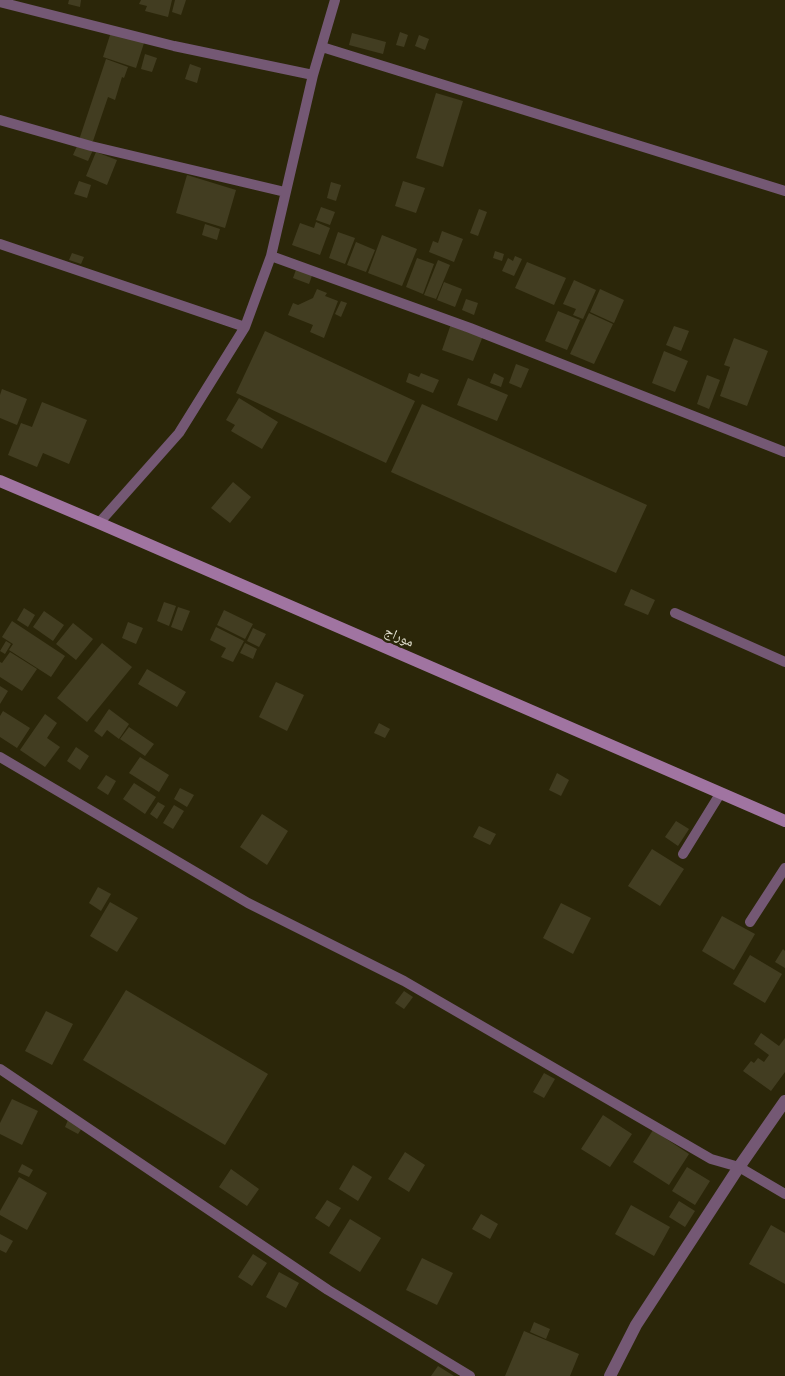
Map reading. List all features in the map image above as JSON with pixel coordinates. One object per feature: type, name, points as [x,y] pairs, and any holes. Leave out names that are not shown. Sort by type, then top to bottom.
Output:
[{"type":"main road","name":"موراج","points":[[0,481],[785,821]]},
{"type":"street","points":[[610,1376],[636,1325],[739,1167],[785,1101]]},
{"type":"lane","points":[[100,523],[179,433],[246,327],[271,256],[313,75],[335,0]]},
{"type":"lane","points":[[0,2],[174,46],[313,75]]},
{"type":"lane","points":[[322,48],[785,191]]},
{"type":"lane","points":[[0,120],[91,146],[285,192]]},
{"type":"lane","points":[[0,244],[246,327]]},
{"type":"lane","points":[[271,256],[470,328],[785,452]]},
{"type":"lane","points":[[675,613],[785,662]]},
{"type":"lane","points":[[0,757],[248,903],[404,981],[711,1159],[739,1167],[785,1194]]},
{"type":"lane","points":[[683,854],[720,794]]},
{"type":"lane","points":[[750,922],[785,868]]},
{"type":"lane","points":[[0,1069],[328,1290],[470,1376]]},
{"type":"building","points":[[69,0],[81,0],[80,7],[68,4]]},
{"type":"building","points":[[141,0],[172,0],[168,17],[145,11],[147,6],[139,4]]},
{"type":"building","points":[[175,0],[186,0],[181,15],[172,12]]},
{"type":"building","points":[[111,32],[144,43],[136,68],[103,57]]},
{"type":"building","points":[[400,32],[408,35],[404,47],[396,45]]},
{"type":"building","points":[[352,33],[386,42],[383,54],[349,45]]},
{"type":"building","points":[[419,35],[429,39],[425,50],[415,46]]},
{"type":"building","points":[[145,54],[157,58],[152,72],[141,69]]},
{"type":"building","points":[[106,59],[128,67],[124,78],[122,77],[115,100],[108,97],[92,144],[79,140]]},
{"type":"building","points":[[190,64],[201,68],[197,83],[185,79]]},
{"type":"building","points":[[436,93],[463,101],[443,167],[416,158]]},
{"type":"building","points":[[78,144],[93,150],[88,161],[73,155]]},
{"type":"building","points":[[96,152],[117,160],[107,185],[86,176]]},
{"type":"building","points":[[187,175],[236,190],[225,228],[176,213]]},
{"type":"building","points":[[79,181],[91,185],[87,198],[74,194]]},
{"type":"building","points":[[403,181],[425,188],[416,213],[395,206]]},
{"type":"building","points":[[331,182],[341,185],[336,201],[327,198]]},
{"type":"building","points":[[321,207],[335,212],[330,225],[316,220]]},
{"type":"building","points":[[479,209],[487,212],[478,236],[470,233]]},
{"type":"building","points":[[316,222],[330,228],[320,255],[292,245],[300,223],[314,228]]},
{"type":"building","points":[[205,224],[220,229],[217,240],[202,235]]},
{"type":"building","points":[[442,231],[463,239],[454,262],[429,252],[433,241],[438,243]]},
{"type":"building","points":[[338,232],[355,238],[345,264],[329,258]]},
{"type":"building","points":[[382,235],[417,249],[402,286],[368,273]]},
{"type":"building","points":[[356,242],[375,250],[366,272],[347,265]]},
{"type":"building","points":[[495,251],[504,254],[502,261],[493,258]]},
{"type":"building","points":[[72,253],[84,257],[81,264],[69,260]]},
{"type":"building","points":[[515,256],[522,259],[514,276],[502,271],[508,258],[513,261]]},
{"type":"building","points":[[417,258],[434,264],[423,294],[406,287]]},
{"type":"building","points":[[438,260],[450,265],[436,299],[424,295]]},
{"type":"building","points":[[527,262],[566,278],[554,305],[515,288]]},
{"type":"building","points":[[297,267],[313,273],[309,284],[293,278]]},
{"type":"building","points":[[574,280],[596,290],[583,319],[573,315],[576,309],[563,304]]},
{"type":"building","points":[[444,282],[462,289],[455,307],[437,300]]},
{"type":"building","points":[[317,289],[327,293],[325,296],[338,301],[324,338],[310,332],[313,325],[288,315],[293,303],[298,305],[313,298]]},
{"type":"building","points":[[600,289],[624,300],[614,323],[590,312]]},
{"type":"building","points":[[466,299],[478,303],[474,315],[462,310]]},
{"type":"building","points":[[341,301],[347,303],[341,317],[335,314]]},
{"type":"building","points":[[558,311],[580,320],[567,350],[545,341]]},
{"type":"building","points":[[589,313],[613,324],[594,364],[570,354]]},
{"type":"building","points":[[451,324],[483,336],[473,361],[442,350]]},
{"type":"building","points":[[674,326],[689,331],[681,351],[666,345]]},
{"type":"building","points":[[265,331],[415,401],[386,463],[236,393]]},
{"type":"building","points":[[734,338],[768,351],[747,406],[720,396],[730,367],[724,365]]},
{"type":"building","points":[[664,351],[688,361],[675,392],[652,383]]},
{"type":"building","points":[[516,364],[529,369],[521,388],[509,383]]},
{"type":"building","points":[[409,373],[419,377],[421,373],[439,380],[433,393],[406,382]]},
{"type":"building","points":[[494,373],[504,378],[501,387],[490,383]]},
{"type":"building","points":[[707,375],[720,380],[709,409],[697,404]]},
{"type":"building","points":[[468,378],[508,395],[497,421],[457,405]]},
{"type":"building","points":[[2,389],[27,399],[17,425],[0,418],[0,395]]},
{"type":"building","points":[[239,398],[278,422],[262,449],[231,431],[235,425],[226,420]]},
{"type":"building","points":[[42,402],[87,420],[69,464],[43,453],[37,467],[8,455],[21,423],[32,427]]},
{"type":"building","points":[[422,404],[647,505],[616,573],[391,472]]},
{"type":"building","points":[[233,482],[251,497],[230,523],[211,508]]},
{"type":"building","points":[[631,589],[655,600],[648,615],[624,605]]},
{"type":"building","points":[[164,602],[176,606],[169,626],[157,621]]},
{"type":"building","points":[[178,607],[190,611],[182,631],[171,627]]},
{"type":"building","points":[[24,608],[35,615],[28,627],[17,620]]},
{"type":"building","points":[[224,610],[253,624],[245,639],[217,625]]},
{"type":"building","points":[[44,611],[64,625],[53,641],[33,627]]},
{"type":"building","points":[[12,621],[65,656],[51,677],[9,650],[13,644],[2,637]]},
{"type":"building","points":[[128,622],[143,628],[136,644],[122,638]]},
{"type":"building","points":[[73,623],[93,639],[76,660],[56,644]]},
{"type":"building","points":[[216,627],[244,641],[233,662],[221,657],[226,648],[210,640]]},
{"type":"building","points":[[253,628],[266,634],[259,647],[247,641]]},
{"type":"building","points":[[6,641],[11,644],[5,654],[0,651]]},
{"type":"building","points":[[102,643],[132,667],[87,722],[57,698]]},
{"type":"building","points":[[245,643],[257,649],[253,659],[240,653]]},
{"type":"building","points":[[10,652],[37,669],[22,691],[0,677],[0,662],[2,663]]},
{"type":"building","points":[[147,669],[186,692],[177,707],[138,684]]},
{"type":"building","points":[[276,682],[304,695],[287,731],[259,717]]},
{"type":"building","points":[[0,686],[8,691],[0,704]]},
{"type":"building","points":[[109,709],[129,724],[119,739],[107,730],[102,737],[94,731]]},
{"type":"building","points":[[3,711],[30,728],[17,748],[0,737],[0,716]]},
{"type":"building","points":[[45,714],[57,723],[47,738],[60,747],[45,767],[20,750]]},
{"type":"building","points":[[379,723],[390,729],[385,738],[374,733]]},
{"type":"building","points":[[129,727],[154,744],[145,756],[120,739]]},
{"type":"building","points":[[76,747],[89,756],[80,770],[67,761]]},
{"type":"building","points":[[140,757],[169,775],[159,792],[129,773]]},
{"type":"building","points":[[557,773],[569,780],[561,796],[549,790]]},
{"type":"building","points":[[106,775],[116,781],[108,795],[97,788]]},
{"type":"building","points":[[134,783],[156,797],[145,814],[123,799]]},
{"type":"building","points":[[180,788],[194,795],[187,807],[174,799]]},
{"type":"building","points":[[158,802],[165,806],[157,819],[150,814]]},
{"type":"building","points":[[174,805],[184,811],[173,829],[163,823]]},
{"type":"building","points":[[262,814],[288,831],[267,865],[240,847]]},
{"type":"building","points":[[676,821],[689,829],[678,846],[665,837]]},
{"type":"building","points":[[479,826],[496,834],[490,845],[473,837]]},
{"type":"building","points":[[652,849],[684,869],[660,906],[628,886]]},
{"type":"building","points":[[98,887],[111,894],[101,911],[89,903]]},
{"type":"building","points":[[110,902],[138,918],[117,952],[90,936]]},
{"type":"building","points":[[561,903],[591,918],[573,954],[543,938]]},
{"type":"building","points":[[722,916],[755,934],[734,970],[702,951]]},
{"type":"building","points":[[783,949],[785,951],[785,968],[775,962]]},
{"type":"building","points":[[750,955],[782,974],[765,1003],[733,984]]},
{"type":"building","points":[[126,990],[268,1074],[225,1145],[83,1060]]},
{"type":"building","points":[[404,991],[413,997],[404,1009],[395,1003]]},
{"type":"building","points":[[46,1011],[73,1024],[52,1065],[25,1051]]},
{"type":"building","points":[[761,1033],[779,1046],[785,1038],[785,1072],[771,1091],[743,1071],[751,1061],[754,1063],[758,1058],[764,1062],[769,1055],[754,1044]]},
{"type":"building","points":[[544,1073],[555,1079],[544,1098],[533,1092]]},
{"type":"building","points":[[12,1099],[38,1111],[22,1145],[0,1134],[0,1123]]},
{"type":"building","points":[[603,1115],[632,1134],[610,1167],[581,1149]]},
{"type":"building","points":[[68,1120],[82,1128],[78,1134],[65,1127]]},
{"type":"building","points":[[653,1130],[689,1154],[669,1185],[633,1162]]},
{"type":"building","points":[[405,1152],[425,1165],[409,1192],[388,1179]]},
{"type":"building","points":[[22,1164],[33,1170],[29,1177],[18,1172]]},
{"type":"building","points":[[353,1165],[372,1177],[358,1201],[339,1189]]},
{"type":"building","points":[[687,1167],[710,1181],[695,1205],[672,1191]]},
{"type":"building","points":[[231,1169],[259,1189],[247,1206],[219,1187]]},
{"type":"building","points":[[19,1177],[47,1193],[27,1230],[0,1215],[0,1211]]},
{"type":"building","points":[[327,1200],[341,1208],[329,1227],[315,1218]]},
{"type":"building","points":[[679,1201],[695,1211],[685,1227],[669,1217]]},
{"type":"building","points":[[631,1205],[670,1227],[654,1256],[615,1234]]},
{"type":"building","points":[[481,1214],[498,1224],[490,1239],[472,1229]]},
{"type":"building","points":[[350,1219],[381,1238],[360,1272],[329,1253]]},
{"type":"building","points":[[771,1225],[785,1233],[785,1284],[749,1264]]},
{"type":"building","points":[[0,1234],[13,1241],[6,1253],[0,1250]]},
{"type":"building","points":[[253,1254],[267,1263],[252,1286],[238,1277]]},
{"type":"building","points":[[422,1258],[453,1273],[437,1305],[406,1290]]},
{"type":"building","points":[[279,1272],[299,1283],[286,1308],[266,1297]]},
{"type":"building","points":[[534,1322],[550,1329],[546,1339],[530,1332]]},
{"type":"building","points":[[524,1331],[579,1354],[570,1376],[505,1376]]},
{"type":"building","points":[[438,1366],[454,1376],[431,1376]]}]
